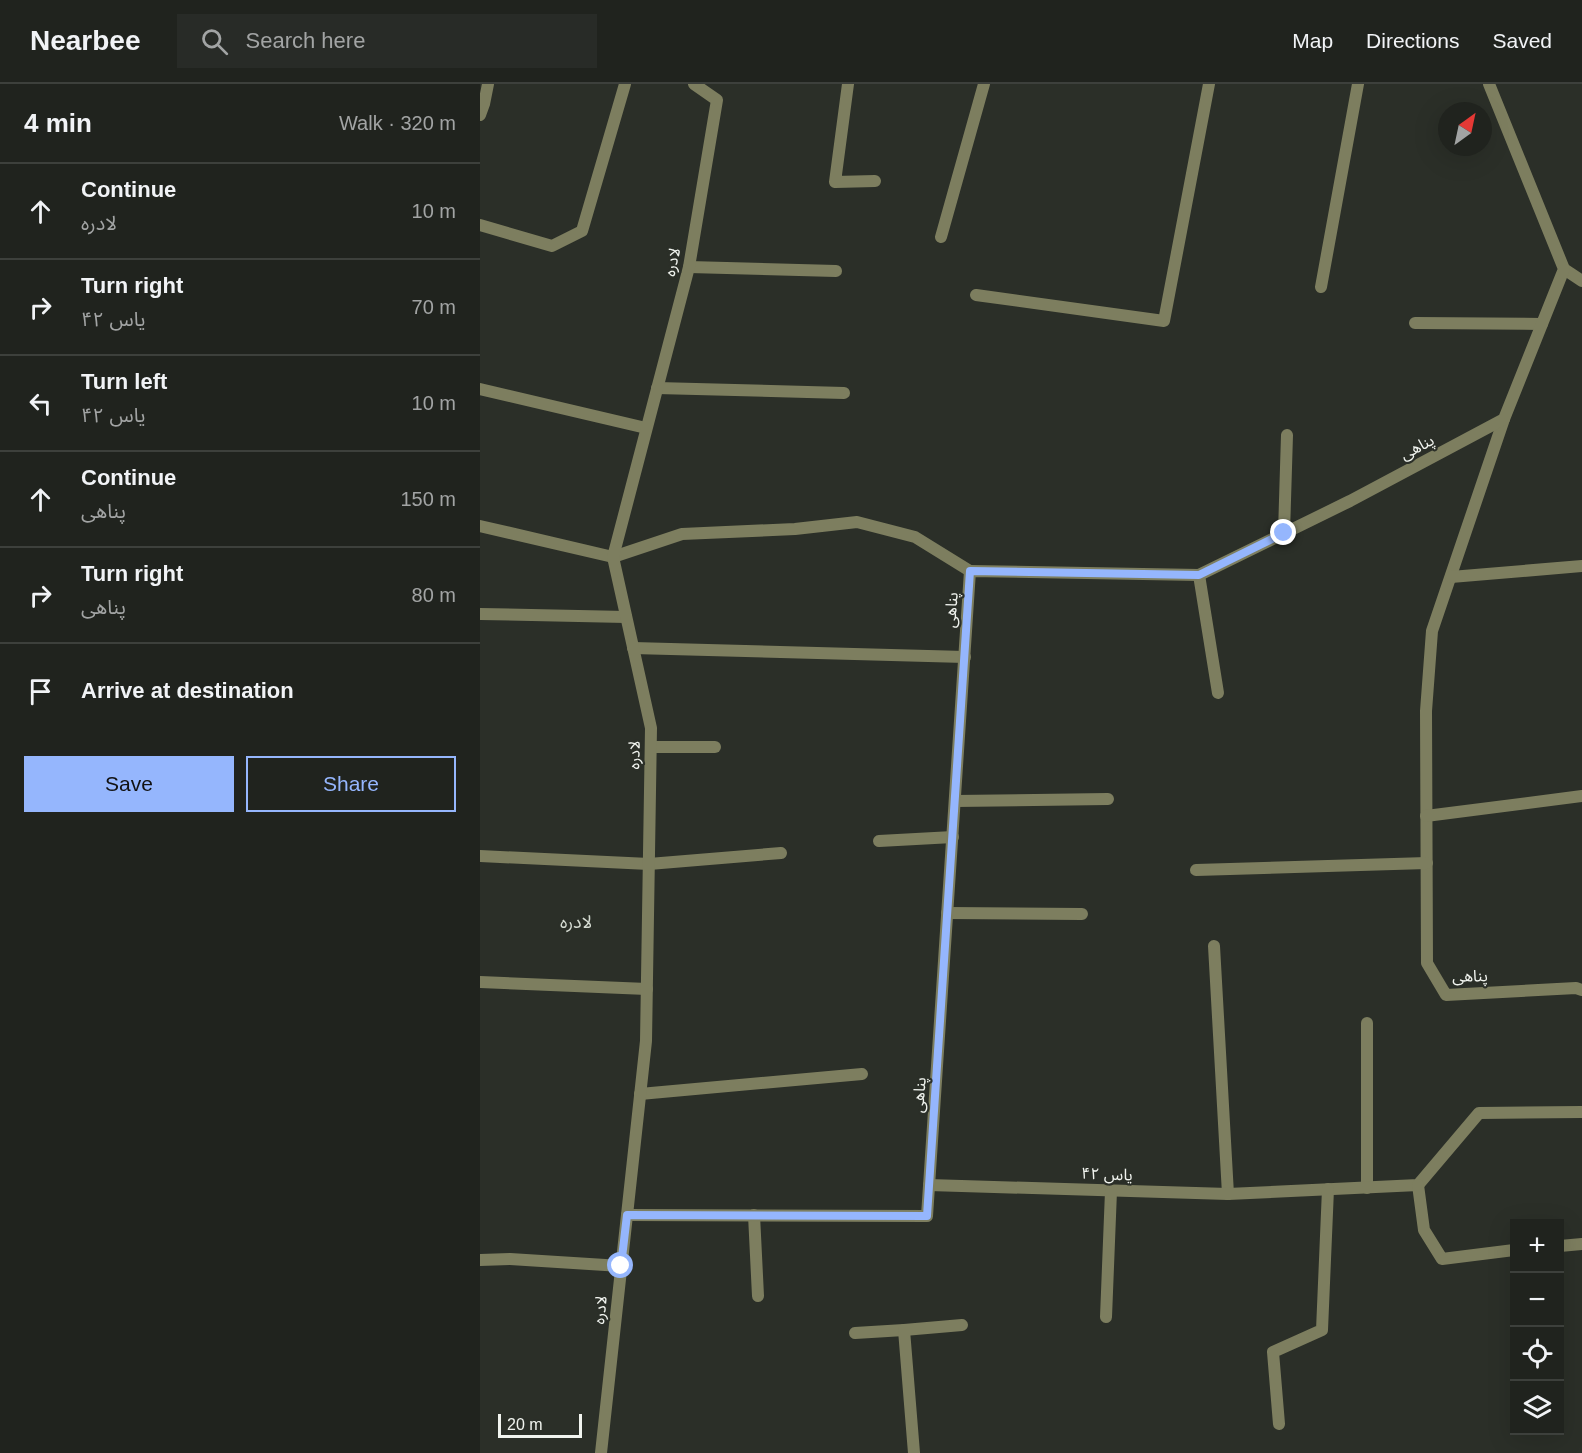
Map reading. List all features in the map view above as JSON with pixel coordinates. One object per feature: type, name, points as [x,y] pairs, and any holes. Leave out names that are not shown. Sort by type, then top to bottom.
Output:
[{"type":"street","points":[[480,115],[488,84]]},
{"type":"street","points":[[480,225],[552,246],[582,231],[625,84]]},
{"type":"street","name":"لادره","points":[[601,1453],[646,1041],[651,747],[651,728],[613,557],[689,267],[717,100],[694,84]]},
{"type":"street","points":[[848,84],[835,182],[875,181]]},
{"type":"street","points":[[941,237],[984,84]]},
{"type":"street","points":[[976,295],[1164,321],[1209,84]]},
{"type":"street","points":[[1322,287],[1358,84]]},
{"type":"street","points":[[1489,84],[1564,269],[1582,281]]},
{"type":"street","points":[[689,267],[836,271]]},
{"type":"street","name":"پناهی","points":[[1564,269],[1504,419],[1432,631],[1426,711],[1427,963],[1446,995],[1576,988],[1582,990]]},
{"type":"street","points":[[1415,323],[1542,324]]},
{"type":"street","points":[[657,387],[844,393]]},
{"type":"street","points":[[480,389],[646,428]]},
{"type":"street","name":"پناهی","points":[[929,1185],[970,571],[1199,575],[1350,501],[1504,419]]},
{"type":"street","points":[[1284,533],[1287,435]]},
{"type":"street","points":[[480,526],[613,557],[681,534],[795,529],[857,522],[915,537],[970,571]]},
{"type":"street","points":[[1451,577],[1582,566]]},
{"type":"street","points":[[1199,575],[1218,693]]},
{"type":"street","points":[[480,614],[626,617]]},
{"type":"street","points":[[633,648],[965,657]]},
{"type":"street","points":[[651,747],[715,747]]},
{"type":"street","points":[[1426,816],[1582,796]]},
{"type":"street","points":[[955,801],[1108,799]]},
{"type":"street","points":[[879,841],[952,837]]},
{"type":"street","points":[[480,856],[649,864],[781,853]]},
{"type":"street","points":[[1196,870],[1427,862]]},
{"type":"street","points":[[947,913],[1082,914]]},
{"type":"street","points":[[1214,946],[1228,1194]]},
{"type":"street","points":[[480,982],[647,989]]},
{"type":"street","points":[[1367,1023],[1367,1188]]},
{"type":"street","points":[[640,1094],[862,1074]]},
{"type":"street","points":[[1510,1251],[1442,1259],[1424,1230],[1418,1185],[1479,1113],[1582,1112]]},
{"type":"street","points":[[627,1215],[927,1216],[929,1185]]},
{"type":"street","name":"یاس ۴۲","points":[[929,1185],[1228,1194],[1418,1185]]},
{"type":"street","points":[[1279,1424],[1273,1352],[1322,1330],[1328,1189]]},
{"type":"street","points":[[1106,1317],[1111,1191]]},
{"type":"street","points":[[754,1215],[758,1296]]},
{"type":"street","points":[[1564,1246],[1582,1244]]},
{"type":"street","points":[[480,1260],[510,1259],[621,1266]]},
{"type":"street","points":[[855,1333],[962,1325]]},
{"type":"street","points":[[904,1330],[914,1453]]},
{"type":"district","name":"لادره","points":[[576,922]]},
{"type":"route","points":[[621,1266],[627,1215],[927,1216],[970,571],[1199,575],[1284,533]]}]
